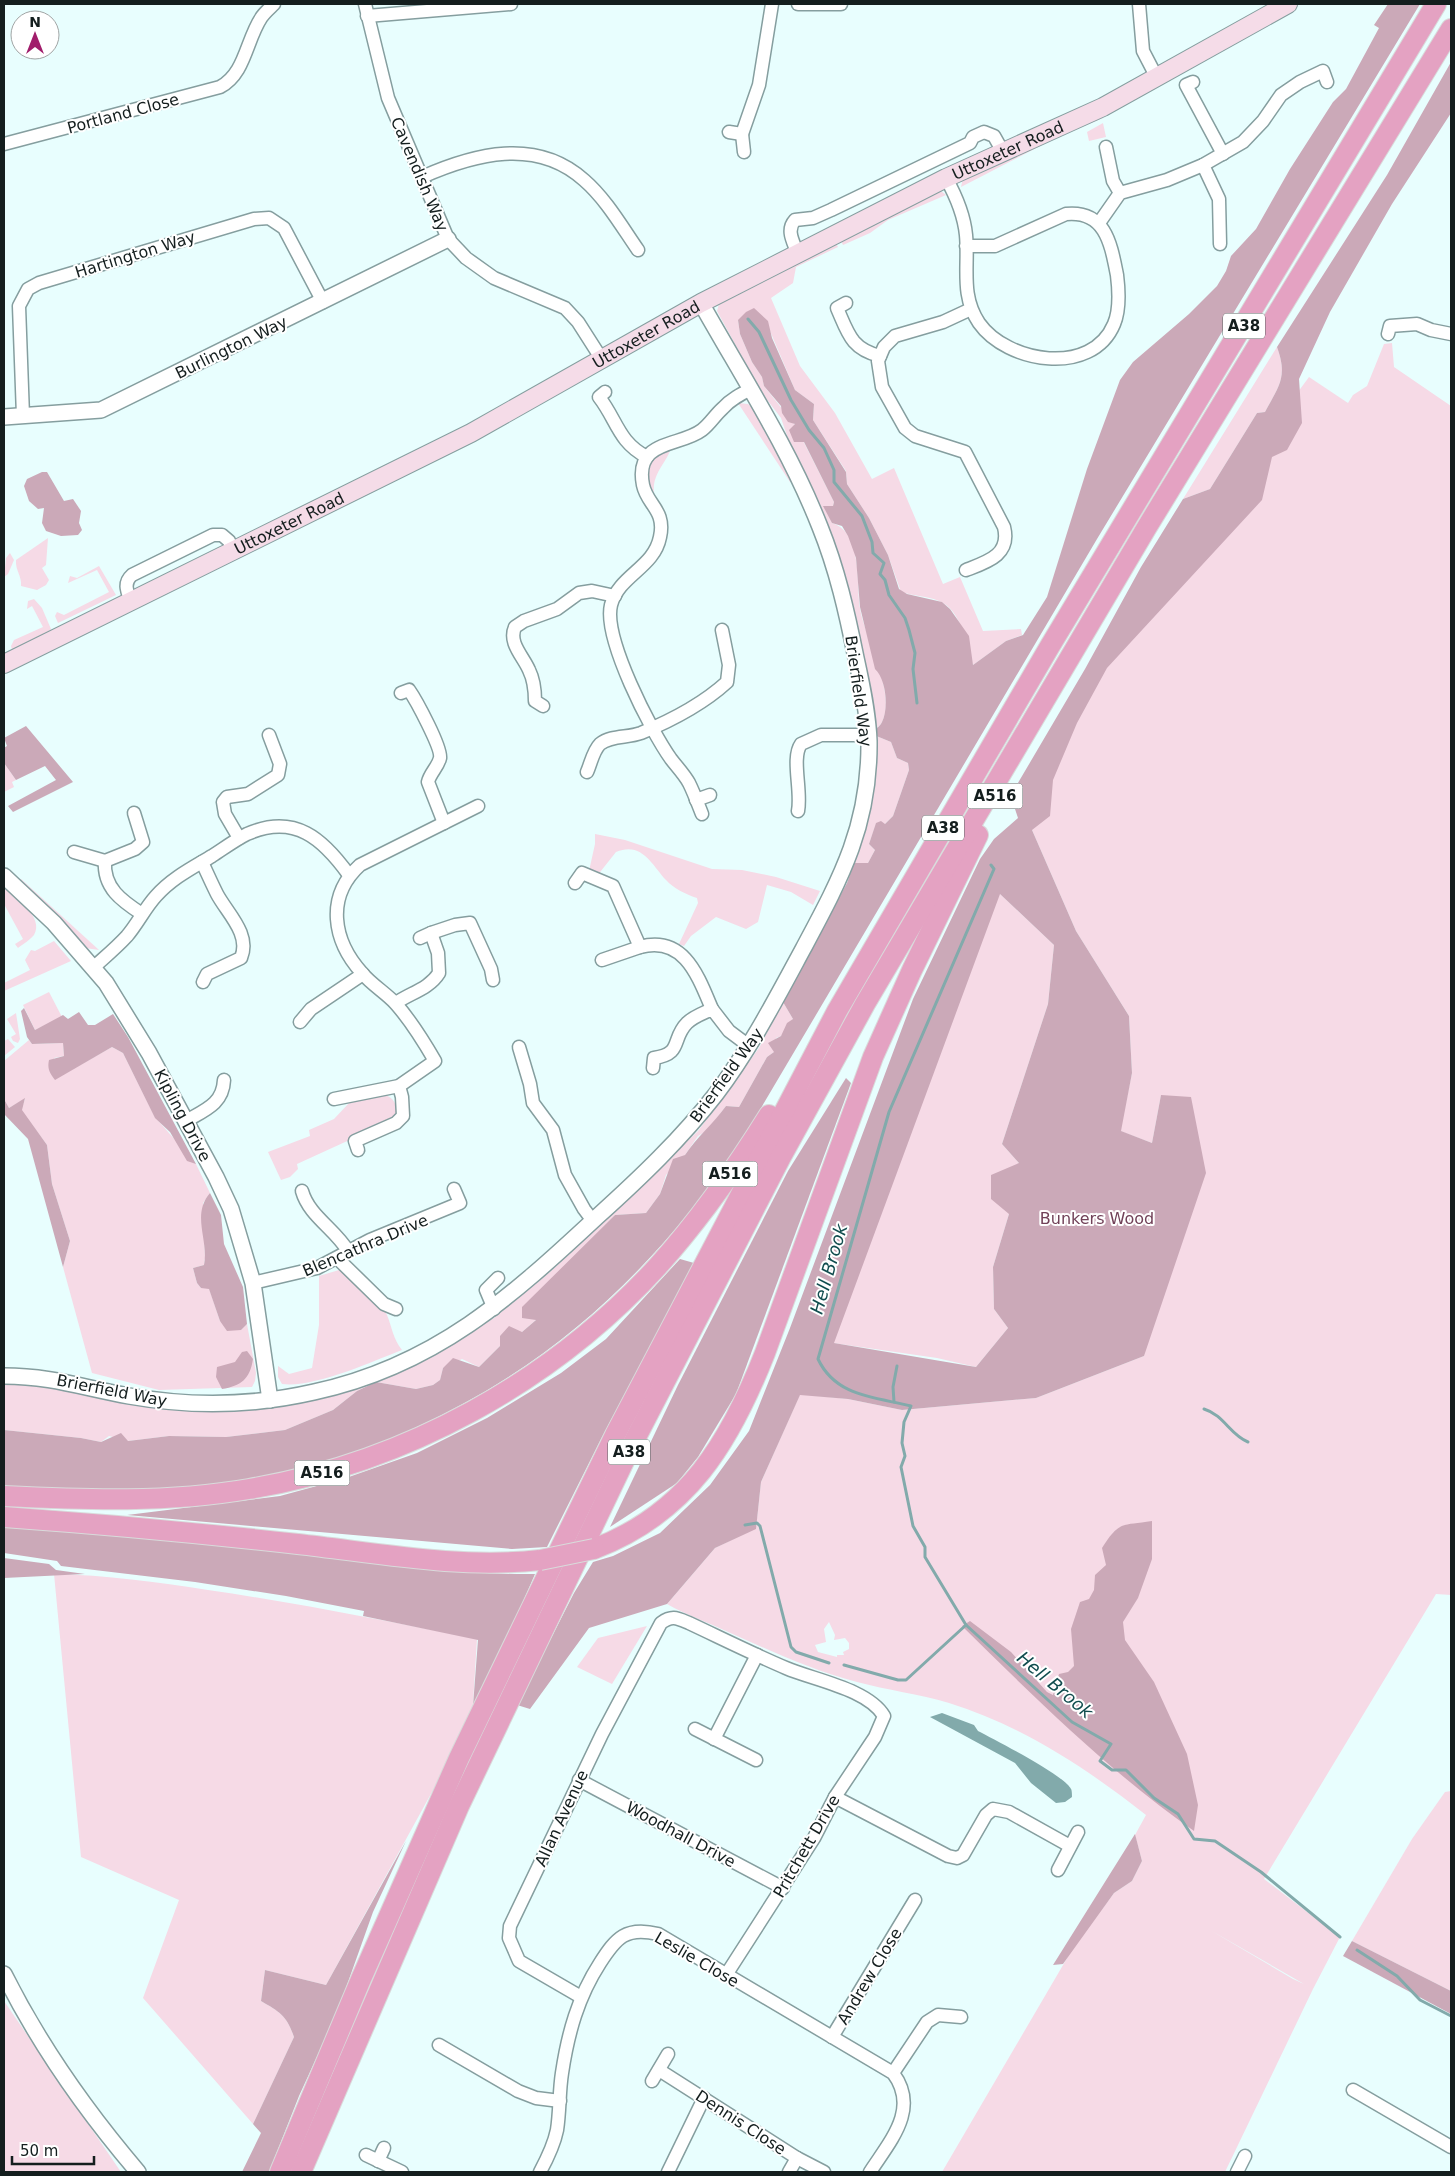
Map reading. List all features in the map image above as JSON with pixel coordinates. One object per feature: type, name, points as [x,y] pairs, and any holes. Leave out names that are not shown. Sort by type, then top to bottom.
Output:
[{"type":"highway","name":"A38","points":[[280,2172],[361,1979],[467,1741],[615,1435],[837,1011],[1050,646],[1436,4]]},
{"type":"highway","name":"A38","points":[[301,2172],[459,1806],[628,1454],[781,1157],[865,1004],[1146,527],[1451,29]]},
{"type":"highway","name":"A516","points":[[4,1517],[190,1532],[410,1557],[498,1563],[540,1560],[594,1548],[642,1525],[689,1488],[715,1455],[739,1416],[765,1353],[873,1057],[912,970],[979,833],[1010,759]]},
{"type":"highway","name":"A516","points":[[4,1496],[89,1500],[154,1499],[250,1489],[308,1477],[359,1461],[428,1434],[491,1401],[573,1345],[658,1266],[739,1162],[797,1068],[837,1011]]},
{"type":"main road","name":"Uttoxeter Road","points":[[4,664],[471,433],[700,303],[797,252],[946,178],[1103,108],[1288,4]]},
{"type":"street","name":"Portland Close","points":[[4,144],[220,87],[230,82],[237,72],[261,18],[274,4]]},
{"type":"street","points":[[366,10],[511,4]]},
{"type":"street","points":[[744,152],[742,134],[759,85],[772,4]]},
{"type":"street","points":[[798,4],[841,4]]},
{"type":"street","points":[[1139,4],[1143,51],[1157,78]]},
{"type":"street","name":"Cavendish Way","points":[[366,10],[388,98],[448,239],[466,258],[494,278],[565,308],[578,322],[601,358]]},
{"type":"street","points":[[1098,223],[1120,193],[1167,180],[1203,165],[1252,134],[1286,90],[1324,71],[1327,82]]},
{"type":"street","points":[[1193,82],[1186,84],[1223,154]]},
{"type":"street","points":[[728,132],[742,134]]},
{"type":"street","points":[[797,252],[790,233],[790,227],[795,220],[813,218],[831,210],[970,143],[978,134],[984,132],[994,136],[1002,152]]},
{"type":"street","points":[[1106,147],[1113,180],[1120,193]]},
{"type":"street","points":[[422,177],[470,158],[496,154],[527,155],[549,161],[586,182],[638,250]]},
{"type":"street","points":[[1203,165],[1219,199],[1220,244]]},
{"type":"street","points":[[946,178],[955,195],[963,220],[966,246],[965,287],[971,309],[978,322],[994,338],[1014,350],[1032,357],[1061,359],[1094,347],[1103,340],[1114,324],[1118,286],[1109,239],[1098,223],[1078,214],[1066,214],[995,246],[966,246]]},
{"type":"street","name":"Hartington Way","points":[[23,416],[19,306],[28,290],[39,283],[254,219],[269,218],[284,228],[323,302]]},
{"type":"street","name":"Burlington Way","points":[[4,417],[101,410],[448,239]]},
{"type":"street","name":"Brierfield Way","points":[[4,1376],[46,1378],[123,1395],[181,1403],[215,1404],[270,1400],[325,1390],[406,1362],[454,1336],[494,1309],[593,1221],[659,1158],[693,1122],[717,1092],[749,1046],[831,897],[852,850],[860,822],[868,780],[869,735],[854,644],[834,564],[821,529],[799,479],[751,389],[700,303]]},
{"type":"street","points":[[846,303],[837,308],[851,339],[860,349],[880,356]]},
{"type":"street","points":[[966,570],[993,560],[1001,551],[1006,538],[1004,527],[965,452],[915,436],[899,422],[880,379],[880,356],[884,347],[895,336],[943,322],[971,309]]},
{"type":"street","points":[[1388,334],[1390,326],[1411,324],[1451,334]]},
{"type":"street","points":[[702,814],[684,776],[652,728],[614,640],[610,616],[615,596],[625,581],[649,561],[658,546],[662,527],[658,510],[647,494],[642,482],[643,467],[647,458],[661,445],[701,431],[732,399],[751,389]]},
{"type":"street","points":[[605,392],[599,397],[621,436],[628,445],[647,458]]},
{"type":"street","points":[[543,706],[534,701],[535,691],[530,672],[514,641],[515,627],[524,621],[557,609],[579,593],[592,591],[615,596]]},
{"type":"street","points":[[587,772],[597,748],[601,744],[608,740],[639,734],[652,728],[686,710],[727,682],[729,665],[722,630]]},
{"type":"street","points":[[401,693],[409,690],[418,704],[438,748],[439,760],[428,782],[444,823]]},
{"type":"street","points":[[239,838],[225,814],[223,802],[227,797],[248,794],[278,775],[280,764],[269,735]]},
{"type":"street","points":[[798,812],[800,794],[796,756],[801,744],[821,735],[869,735]]},
{"type":"street","points":[[696,800],[710,794]]},
{"type":"street","points":[[334,1099],[398,1086],[435,1061],[396,1003],[363,974],[348,955],[337,924],[340,895],[349,875],[360,865],[383,852],[444,823],[468,817],[478,806]]},
{"type":"street","points":[[74,852],[105,862],[135,849],[143,842],[134,813]]},
{"type":"street","points":[[94,967],[128,935],[142,914],[166,886],[183,872],[239,838],[266,828],[298,830],[323,842],[349,875]]},
{"type":"street","points":[[105,862],[108,882],[114,893],[142,914]]},
{"type":"street","points":[[202,862],[218,895],[239,927],[243,947],[241,958],[212,970],[207,974],[203,982]]},
{"type":"street","points":[[575,883],[582,873],[613,886],[640,947]]},
{"type":"street","name":"Kipling Drive","points":[[4,876],[54,923],[94,967],[150,1053],[231,1208],[253,1282],[270,1400]]},
{"type":"street","points":[[396,1003],[407,995],[428,985],[439,973],[438,953],[426,936],[455,925],[470,923],[491,969],[493,980]]},
{"type":"street","points":[[602,960],[640,947],[658,945],[684,956],[694,968],[712,1009],[729,1031],[749,1046]]},
{"type":"street","points":[[300,1022],[311,1008],[363,974]]},
{"type":"street","points":[[653,1068],[654,1058],[666,1056],[673,1051],[687,1023],[712,1009]]},
{"type":"street","points":[[519,1047],[530,1084],[532,1103],[554,1130],[565,1175],[584,1210],[593,1221]]},
{"type":"street","points":[[186,1121],[216,1104],[223,1089],[224,1080]]},
{"type":"street","points":[[358,1150],[355,1141],[396,1123],[403,1116],[402,1097],[398,1086]]},
{"type":"street","name":"Blencathra Drive","points":[[253,1282],[300,1274],[343,1255],[370,1240],[460,1203],[454,1189]]},
{"type":"street","points":[[302,1191],[305,1201],[338,1236],[343,1255],[384,1304],[396,1309]]},
{"type":"street","points":[[494,1309],[486,1290],[498,1278]]},
{"type":"street","name":"Allan Avenue","points":[[581,1997],[519,1961],[509,1938],[510,1926],[579,1780],[661,1623],[669,1617],[676,1617],[689,1622],[757,1654]]},
{"type":"street","points":[[714,1739],[757,1654]]},
{"type":"street","name":"Pritchett Drive","points":[[726,1975],[814,1838],[835,1797],[875,1737],[884,1716],[878,1706],[866,1700],[824,1680],[788,1669],[757,1654]]},
{"type":"street","points":[[695,1729],[756,1760]]},
{"type":"street","name":"Woodhall Drive","points":[[579,1780],[783,1888]]},
{"type":"street","points":[[835,1797],[948,1856],[957,1858],[963,1854],[986,1815],[993,1809],[1009,1812],[1070,1846]]},
{"type":"street","points":[[1058,1870],[1078,1832]]},
{"type":"street","name":"Andrew Close","points":[[832,2038],[901,1911],[915,1900]]},
{"type":"street","name":"Leslie Close","points":[[540,2172],[557,2131],[562,2074],[572,2024],[581,1997],[610,1948],[620,1937],[632,1931],[645,1930],[658,1934],[893,2073]]},
{"type":"street","points":[[4,1974],[8,1992],[84,2106],[138,2172]]},
{"type":"street","points":[[870,2172],[899,2126],[904,2113],[905,2097],[901,2083],[893,2073],[927,2022],[938,2015],[961,2017]]},
{"type":"street","points":[[439,2045],[448,2057],[518,2091],[536,2098],[560,2101]]},
{"type":"street","points":[[652,2081],[668,2054]]},
{"type":"street","name":"Dennis Close","points":[[659,2070],[797,2158],[824,2172]]},
{"type":"street","points":[[1353,2090],[1451,2147]]},
{"type":"street","points":[[668,2172],[704,2098]]},
{"type":"street","points":[[384,2148],[372,2158],[402,2172]]},
{"type":"street","points":[[1237,2172],[1245,2156]]},
{"type":"street","points":[[789,2172],[797,2158]]},
{"type":"shaded area","points":[[1101,114],[1103,118],[1054,139],[961,187],[963,178]]},
{"type":"shaded area","points":[[1103,123],[1106,137],[1089,141],[1087,132]]},
{"type":"shaded area","points":[[933,190],[941,191],[946,195],[888,220],[870,233],[843,245],[839,237]]},
{"type":"shaded area","points":[[835,241],[838,247],[796,267],[793,283],[771,298],[800,366],[835,413],[872,479],[894,468],[943,584],[960,577],[983,631],[1021,629],[1022,635],[1006,641],[973,665],[962,629],[953,612],[947,606],[934,599],[901,592],[888,555],[869,518],[847,484],[846,471],[813,420],[814,404],[795,390],[770,331],[738,320],[740,334],[752,362],[762,377],[764,386],[795,425],[834,502],[833,506],[826,506],[832,523],[842,528],[849,537],[853,547],[858,572],[860,608],[883,681],[885,696],[886,710],[882,722],[874,730],[798,468],[781,418],[761,392],[717,311],[719,304]]},
{"type":"shaded area","points":[[1392,343],[1394,367],[1451,406],[1451,1595],[1436,1594],[1264,1879],[1340,1937],[1225,2172],[942,2172],[1073,1948],[1114,1893],[1132,1881],[1142,1861],[1135,1835],[1146,1815],[1100,1781],[1053,1750],[976,1712],[949,1703],[868,1685],[823,1672],[667,1604],[715,1548],[756,1528],[761,1482],[800,1394],[848,1399],[902,1410],[1036,1398],[1144,1356],[1161,1095],[1152,1143],[1120,1131],[1132,1073],[1129,1016],[1076,931],[1032,830],[1063,724],[1103,662],[1224,540],[1273,426],[1309,377],[1348,403],[1353,395],[1367,386],[1384,344]],"holes":[[[829,1622],[835,1635],[834,1640],[845,1638],[849,1643],[849,1649],[843,1652],[844,1655],[837,1655],[837,1657],[818,1652],[815,1645],[826,1642],[824,1629]],[[1210,1930],[1304,1984],[1293,1979]]]},
{"type":"shaded area","points":[[1277,347],[1282,374],[1278,388],[1265,412],[1257,413],[1210,489],[1183,499]]},
{"type":"shaded area","points":[[738,403],[748,404],[754,409],[793,480],[790,482]]},
{"type":"shaded area","points":[[671,448],[657,474],[654,493],[648,476],[651,458]]},
{"type":"shaded area","points":[[48,538],[46,565],[42,568],[49,580],[46,585],[37,590],[21,586],[16,560]]},
{"type":"shaded area","points":[[10,553],[14,560],[8,574],[4,577],[6,558]]},
{"type":"shaded area","points":[[99,566],[116,595],[58,623],[55,616],[57,612],[64,615],[109,592],[97,570],[68,583],[70,576],[77,578]]},
{"type":"shaded area","points":[[34,599],[42,608],[51,629],[46,634],[12,650],[11,646],[14,640],[43,627],[32,606],[27,609],[28,601]]},
{"type":"shaded area","points":[[874,735],[891,742],[897,758],[908,763],[909,770],[893,816],[885,824],[876,824],[869,844],[875,850],[868,863],[854,863],[867,815]]},
{"type":"shaded area","points":[[4,763],[16,780],[12,782],[14,787],[4,792]]},
{"type":"shaded area","points":[[595,834],[625,840],[712,869],[742,870],[776,877],[820,891],[813,905],[791,892],[767,885],[758,922],[746,929],[716,917],[691,936],[684,946],[679,944],[698,903],[697,898],[672,886],[646,856],[633,850],[625,849],[616,852],[597,876],[589,871],[595,844]]},
{"type":"shaded area","points":[[21,879],[99,950],[85,948],[19,881]]},
{"type":"shaded area","points":[[4,886],[27,908],[35,921],[34,935],[18,948],[15,944],[23,939],[4,904]]},
{"type":"shaded area","points":[[999,893],[1054,945],[1048,1004],[1002,1144],[1019,1163],[1009,1214],[993,1267],[994,1309],[1008,1328],[976,1367],[937,1358],[833,1343]]},
{"type":"shaded area","points":[[54,941],[71,961],[4,991],[4,983],[30,970],[25,960],[31,950],[35,951]]},
{"type":"shaded area","points":[[49,992],[62,1017],[35,1030],[23,1005]]},
{"type":"shaded area","points":[[783,1002],[793,1019],[781,1036],[776,1038],[774,1052],[767,1057],[739,1107],[726,1106],[708,1130],[698,1136],[685,1155],[666,1175],[660,1194],[646,1213],[615,1215],[556,1276],[537,1319],[522,1332],[500,1336],[500,1346],[479,1367],[462,1359],[443,1368],[440,1380],[433,1385],[416,1389],[376,1382],[429,1358],[494,1318],[550,1272],[698,1131],[759,1048]]},
{"type":"shaded area","points":[[16,1013],[20,1039],[18,1043],[13,1041],[11,1037],[16,1034],[7,1019]]},
{"type":"shaded area","points":[[8,1039],[15,1047],[4,1056],[4,1041]]},
{"type":"shaded area","points":[[29,1040],[32,1044],[63,1043],[64,1056],[54,1058],[55,1079],[112,1047],[123,1053],[155,1117],[196,1164],[210,1193],[203,1203],[204,1265],[193,1268],[197,1283],[201,1288],[209,1288],[220,1321],[241,1330],[247,1324],[256,1373],[252,1387],[159,1390],[92,1373],[63,1267],[70,1241],[52,1184],[47,1145],[21,1110],[25,1099],[9,1108],[4,1099],[4,1061]]},
{"type":"shaded area","points":[[384,1095],[393,1100],[396,1108],[397,1115],[391,1121],[297,1164],[298,1169],[290,1177],[281,1180],[268,1152],[310,1136],[309,1130],[334,1119],[350,1102]]},
{"type":"shaded area","points":[[339,1270],[366,1290],[383,1308],[402,1350],[326,1378],[310,1382],[282,1384],[278,1377],[278,1366],[289,1374],[312,1368],[319,1325],[319,1276]]},
{"type":"shaded area","points":[[376,1382],[357,1391],[333,1410],[285,1430],[226,1437],[169,1436],[128,1441],[109,1436],[101,1442],[81,1438],[4,1430],[4,1383],[44,1384],[167,1409],[221,1411],[275,1406],[329,1396]]},
{"type":"shaded area","points":[[54,1574],[131,1579],[242,1595],[477,1639],[472,1719],[326,1985],[265,1970],[261,2001],[282,2015],[289,2024],[294,2037],[253,2124],[143,1998],[179,1900],[81,1857]]},
{"type":"shaded area","points":[[647,1626],[612,1684],[577,1667],[598,1638]]},
{"type":"shaded area","points":[[1451,1791],[1451,1991],[1352,1941],[1412,1839],[1445,1792]]},
{"type":"shaded area","points":[[4,2001],[121,2172],[4,2172]]},
{"type":"green space","points":[[1388,4],[1420,4],[1097,539],[738,1147],[669,1236],[632,1276],[593,1313],[552,1347],[507,1378],[459,1406],[408,1431],[340,1458],[312,1467],[262,1477],[188,1487],[115,1491],[4,1489],[4,1430],[81,1438],[101,1442],[121,1433],[128,1441],[169,1436],[226,1437],[285,1430],[333,1410],[357,1391],[376,1382],[416,1389],[433,1385],[440,1380],[443,1368],[453,1358],[479,1367],[500,1346],[500,1336],[509,1326],[522,1332],[536,1320],[522,1318],[522,1307],[615,1215],[646,1213],[660,1194],[673,1159],[685,1155],[726,1106],[739,1107],[767,1057],[774,1052],[768,1043],[781,1036],[787,1023],[793,1019],[783,1002],[847,883],[854,863],[868,863],[875,850],[869,844],[876,823],[881,821],[885,824],[893,816],[909,770],[908,763],[897,758],[891,742],[874,735],[874,730],[881,724],[884,716],[886,702],[884,686],[875,669],[860,607],[856,558],[848,536],[842,526],[832,523],[823,506],[833,506],[834,502],[804,442],[794,442],[789,430],[795,424],[788,422],[782,413],[781,406],[764,386],[762,377],[752,362],[740,334],[738,320],[746,312],[754,308],[768,321],[772,338],[795,390],[814,404],[813,420],[846,472],[847,484],[869,518],[888,555],[899,589],[907,594],[942,602],[950,609],[969,636],[973,665],[1006,641],[1023,635],[1047,597],[1087,469],[1120,380],[1133,362],[1189,314],[1217,286],[1226,271],[1231,256],[1256,229],[1290,169],[1333,102],[1346,89],[1379,28],[1374,25]]},
{"type":"green space","name":"Bunkers Wood","points":[[1451,62],[1451,113],[1392,204],[1330,312],[1299,379],[1302,423],[1287,450],[1272,457],[1262,500],[1107,668],[1077,723],[1053,780],[1050,816],[1032,830],[1076,931],[1129,1016],[1132,1073],[1121,1131],[1152,1143],[1161,1095],[1191,1097],[1206,1173],[1144,1356],[1036,1398],[902,1410],[848,1399],[800,1395],[761,1482],[756,1529],[715,1548],[667,1604],[589,1628],[530,1709],[517,1705],[574,1593],[593,1562],[613,1556],[660,1533],[710,1485],[749,1431],[790,1328],[913,999],[980,859],[994,839],[1018,818],[1012,800],[1015,788],[1085,669],[1141,567],[1183,499],[1210,489],[1257,413],[1265,412],[1278,388],[1282,374],[1277,347],[1387,175]],"holes":[[[1000,894],[1054,945],[1048,1004],[1002,1144],[1019,1163],[991,1175],[991,1199],[1009,1214],[993,1267],[994,1309],[1008,1328],[976,1367],[834,1343]]]},
{"type":"green space","points":[[42,472],[47,472],[64,501],[73,499],[81,511],[79,523],[82,530],[78,535],[61,536],[46,531],[42,523],[44,508],[38,509],[29,501],[24,486],[27,479]]},
{"type":"green space","points":[[26,726],[73,782],[13,812],[8,806],[56,780],[45,766],[16,780],[4,763],[4,748],[7,746],[4,738]]},
{"type":"green space","points":[[24,1008],[35,1030],[63,1015],[68,1019],[79,1012],[88,1025],[95,1025],[113,1014],[128,1037],[196,1164],[187,1161],[170,1132],[155,1118],[123,1053],[112,1047],[55,1080],[49,1071],[49,1060],[64,1056],[63,1043],[32,1044],[27,1037],[21,1011]]},
{"type":"green space","points":[[846,1078],[851,1083],[736,1394],[698,1457],[677,1483],[610,1527],[678,1385],[788,1171]]},
{"type":"green space","points":[[25,1098],[22,1110],[47,1145],[52,1184],[70,1241],[63,1267],[28,1139],[4,1114],[4,1099],[9,1108]]},
{"type":"green space","points":[[210,1193],[221,1215],[224,1244],[243,1287],[247,1324],[241,1330],[227,1331],[220,1321],[209,1289],[201,1288],[197,1283],[193,1268],[204,1265],[205,1256],[201,1219],[204,1201]]},
{"type":"green space","points":[[680,1259],[694,1263],[601,1439],[547,1547],[512,1549],[127,1515],[280,1496],[346,1478],[417,1453],[487,1418],[561,1373],[606,1339]]},
{"type":"green space","points":[[247,1351],[253,1359],[250,1372],[244,1380],[234,1386],[222,1389],[216,1377],[217,1367],[235,1362],[242,1352]]},
{"type":"green space","points":[[1152,1521],[1152,1559],[1138,1598],[1123,1622],[1125,1640],[1154,1682],[1187,1754],[1198,1805],[1194,1831],[1133,1784],[1074,1734],[962,1626],[970,1621],[1011,1652],[1047,1692],[1053,1695],[1059,1674],[1068,1672],[1074,1666],[1071,1629],[1080,1602],[1089,1599],[1094,1590],[1095,1575],[1106,1565],[1102,1548],[1118,1528],[1128,1524]]},
{"type":"green space","points":[[4,1527],[157,1538],[450,1571],[535,1574],[472,1719],[478,1640],[363,1616],[364,1611],[286,1596],[195,1582],[61,1566],[57,1561],[4,1553]]},
{"type":"green space","points":[[4,1558],[49,1564],[56,1570],[85,1574],[4,1578]]},
{"type":"green space","points":[[1135,1834],[1142,1861],[1132,1881],[1114,1893],[1063,1964],[1053,1965]]},
{"type":"green space","points":[[406,1841],[373,1912],[337,2013],[299,2096],[269,2172],[242,2172],[261,2133],[253,2124],[294,2037],[289,2024],[282,2015],[261,2001],[265,1970],[326,1985]]},
{"type":"green space","points":[[1352,1941],[1451,1991],[1451,2014],[1343,1956]]},
{"type":"water","points":[[942,1713],[974,1725],[978,1731],[1056,1775],[1066,1783],[1071,1790],[1072,1797],[1065,1802],[1056,1803],[1031,1783],[1015,1763],[930,1717]]},
{"type":"waterway","points":[[748,319],[759,332],[791,400],[809,430],[824,448],[834,470],[834,482],[862,516],[872,542],[873,553],[884,563],[880,574],[885,580],[889,595],[905,618],[915,653],[913,669],[917,703]]},
{"type":"waterway","name":"Hell Brook","points":[[844,1665],[898,1680],[906,1680],[966,1625],[925,1557],[925,1547],[913,1526],[901,1467],[905,1456],[902,1443],[904,1422],[911,1406],[870,1397],[846,1388],[826,1372],[818,1359],[889,1112],[994,869],[991,865]]},
{"type":"waterway","points":[[894,1402],[893,1387],[897,1366]]},
{"type":"waterway","points":[[1204,1409],[1217,1416],[1236,1435],[1248,1442]]},
{"type":"waterway","points":[[745,1525],[757,1523],[760,1526],[791,1647],[796,1652],[829,1663]]},
{"type":"waterway","name":"Hell Brook","points":[[966,1625],[1072,1722],[1111,1744],[1100,1761],[1112,1770],[1126,1770],[1154,1798],[1178,1814],[1194,1839],[1215,1841],[1261,1872],[1340,1937]]},
{"type":"waterway","name":"Hell Brook","points":[[1357,1950],[1397,1976],[1420,2000],[1451,2016]]}]
